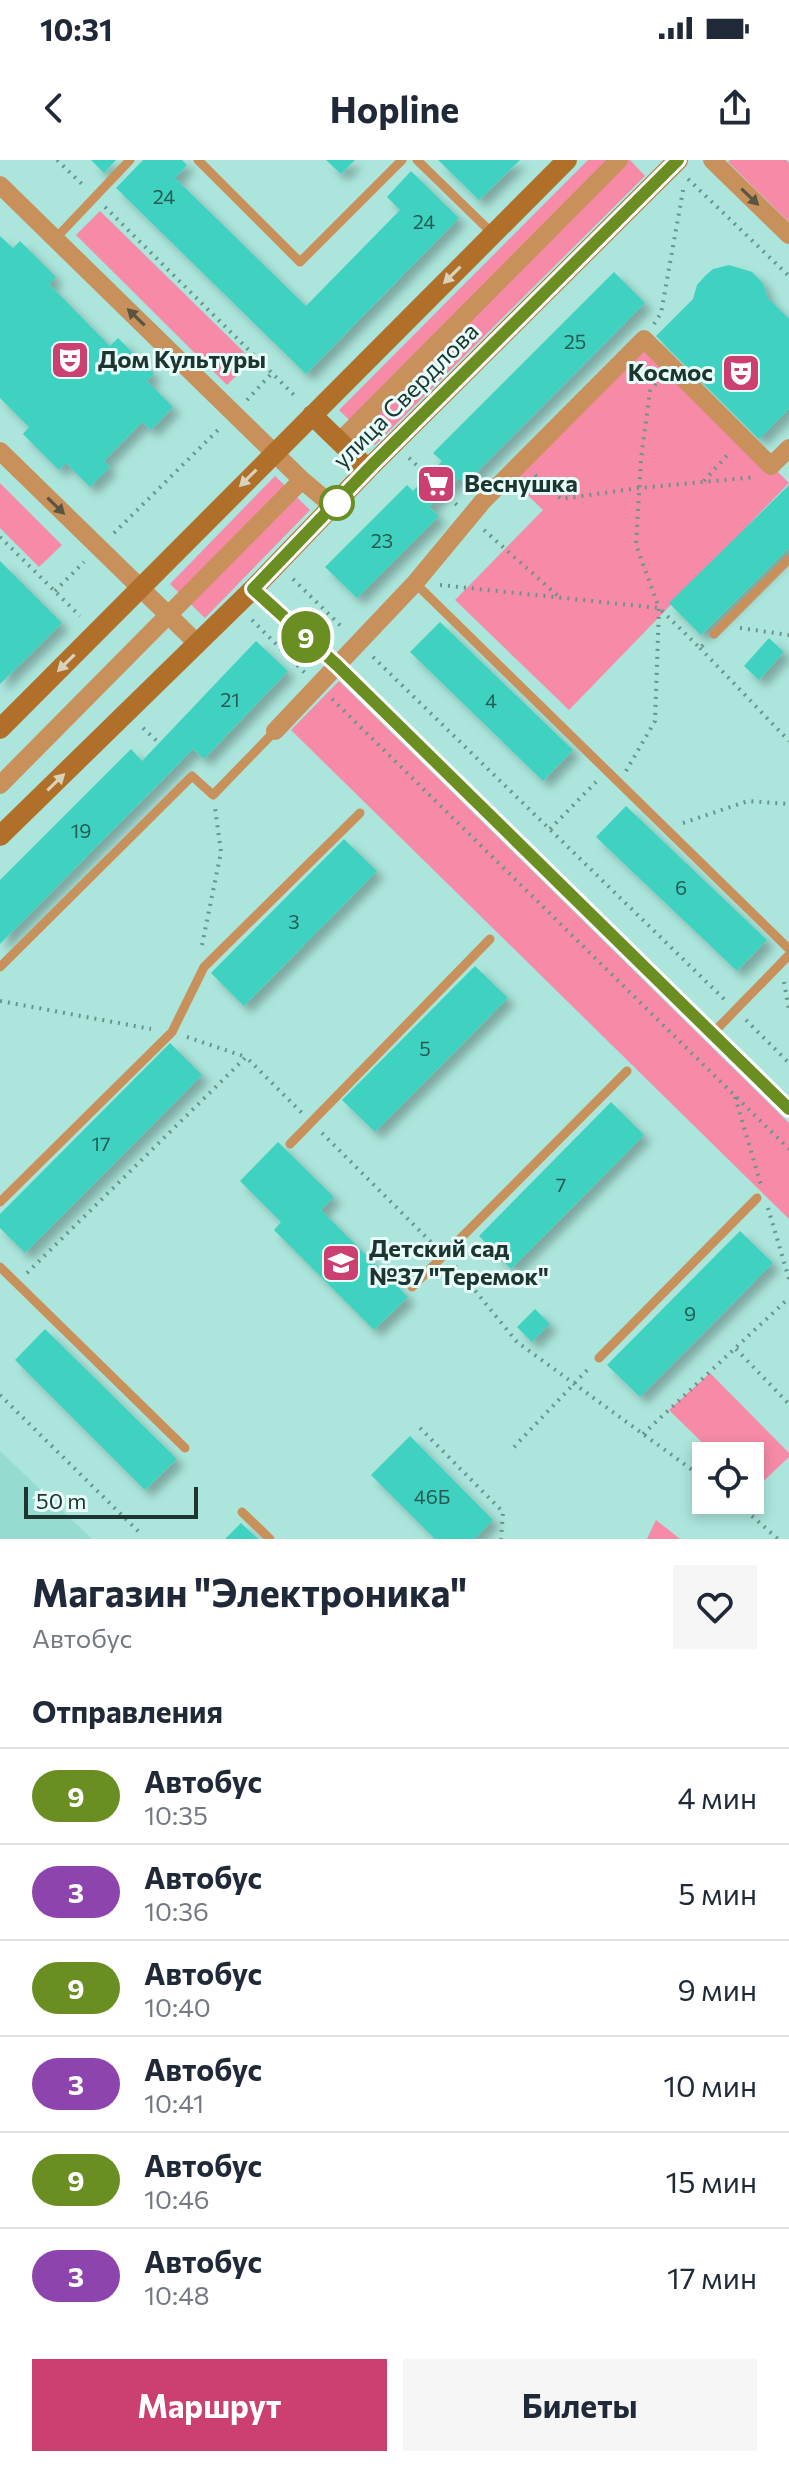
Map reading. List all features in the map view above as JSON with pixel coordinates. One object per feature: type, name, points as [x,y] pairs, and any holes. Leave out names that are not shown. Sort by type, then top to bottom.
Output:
[{"type":"street","points":[[0,729],[567,160]]},
{"type":"street","points":[[339,442],[619,160]]},
{"type":"street","name":"улица Свердлова","points":[[0,836],[198,644],[368,469],[678,160]]},
{"type":"street","points":[[712,160],[789,235]]},
{"type":"street","points":[[0,185],[302,480],[334,507]]},
{"type":"street","points":[[275,731],[415,583],[470,517],[644,339],[771,466],[789,448]]},
{"type":"street","points":[[312,415],[368,469]]},
{"type":"street","points":[[0,451],[198,644]]},
{"type":"street","points":[[0,785],[302,480]]},
{"type":"lane","points":[[55,239],[130,160]]},
{"type":"lane","points":[[198,160],[300,262],[402,160]]},
{"type":"lane","points":[[417,160],[493,234]]},
{"type":"lane","points":[[714,634],[789,559]]},
{"type":"lane","points":[[415,583],[789,949]]},
{"type":"lane","points":[[0,967],[192,776],[213,795],[275,731]]},
{"type":"lane","points":[[0,1202],[172,1032],[204,967],[360,813]]},
{"type":"lane","points":[[290,1144],[490,939]]},
{"type":"lane","points":[[711,1035],[785,959]]},
{"type":"lane","points":[[412,1287],[627,1071]]},
{"type":"lane","points":[[599,1358],[757,1198]]},
{"type":"lane","points":[[0,1267],[185,1448]]},
{"type":"lane","points":[[242,1512],[270,1539]]},
{"type":"path","points":[[57,160],[297,398]]},
{"type":"path","points":[[644,339],[661,313],[686,176],[789,276]]},
{"type":"path","points":[[619,783],[655,721],[659,608],[636,545],[650,391],[671,366]]},
{"type":"path","points":[[55,591],[272,373]]},
{"type":"path","points":[[702,482],[743,439]]},
{"type":"path","points":[[409,458],[428,476]]},
{"type":"path","points":[[522,462],[561,499],[760,477]]},
{"type":"path","points":[[444,492],[559,596]]},
{"type":"path","points":[[0,537],[80,616]]},
{"type":"path","points":[[292,577],[789,1063]]},
{"type":"path","points":[[415,583],[659,608],[789,741]]},
{"type":"path","points":[[250,619],[789,1149]]},
{"type":"path","points":[[722,625],[789,635]]},
{"type":"path","points":[[700,648],[714,634]]},
{"type":"path","points":[[143,728],[159,743]]},
{"type":"path","points":[[550,829],[607,771]]},
{"type":"path","points":[[212,959],[202,948],[221,852],[213,795]]},
{"type":"path","points":[[666,829],[748,801],[789,804]]},
{"type":"path","points":[[785,959],[789,1010]]},
{"type":"path","points":[[0,1001],[172,1032],[246,1057],[468,1279],[517,1342],[692,1470]]},
{"type":"path","points":[[17,1283],[246,1057]]},
{"type":"path","points":[[643,1434],[789,1298]]},
{"type":"path","points":[[736,1349],[789,1404]]},
{"type":"path","points":[[514,1447],[599,1358]]},
{"type":"path","points":[[0,1395],[141,1534]]},
{"type":"path","points":[[420,1428],[503,1512],[501,1539]]},
{"type":"path","points":[[750,1514],[778,1539]]},
{"type":"shaded area","points":[[588,160],[630,160],[645,176],[375,445],[339,410]]},
{"type":"shaded area","points":[[786,160],[789,163],[789,222],[728,162]]},
{"type":"shaded area","points":[[100,211],[252,360],[227,385],[76,235]]},
{"type":"shaded area","points":[[644,340],[789,483],[569,710],[455,600],[543,510],[510,478]]},
{"type":"shaded area","points":[[275,476],[310,510],[205,618],[170,584]]},
{"type":"shaded area","points":[[0,483],[62,545],[39,567],[0,528]]},
{"type":"shaded area","points":[[339,681],[789,1123],[789,1219],[291,730]]},
{"type":"shaded area","points":[[710,1373],[789,1453],[789,1457],[764,1481],[764,1442],[702,1442],[669,1410]]},
{"type":"shaded area","points":[[0,1451],[92,1539],[0,1539]]},
{"type":"shaded area","points":[[656,1520],[680,1539],[647,1539]]},
{"type":"building","points":[[91,160],[116,160],[104,173]]},
{"type":"building","points":[[143,160],[182,160],[187,165],[175,178],[306,306],[400,210],[387,197],[411,171],[459,218],[306,374],[116,188]]},
{"type":"building","points":[[326,160],[355,160],[341,174]]},
{"type":"building","points":[[438,160],[520,160],[479,200]]},
{"type":"building","name":"Дом Культуры","points":[[0,236],[13,248],[20,241],[56,277],[49,284],[110,346],[118,338],[154,374],[147,381],[173,407],[151,430],[142,422],[104,461],[110,467],[90,487],[66,463],[59,470],[23,434],[29,427],[0,398]]},
{"type":"building","name":"Космос","points":[[729,265],[752,272],[763,283],[768,298],[789,319],[789,409],[759,439],[656,336],[693,299],[697,285],[705,276],[713,269]]},
{"type":"building","points":[[614,272],[645,303],[465,484],[459,478],[429,507],[439,516],[357,598],[325,567],[407,485],[413,491],[442,461],[433,453]]},
{"type":"building","points":[[789,485],[789,548],[701,635],[669,603]]},
{"type":"building","points":[[0,561],[62,623],[0,684]]},
{"type":"building","points":[[440,622],[573,750],[543,781],[410,652]]},
{"type":"building","points":[[769,638],[784,652],[759,680],[744,666]]},
{"type":"building","points":[[256,641],[288,671],[204,759],[193,749],[0,944],[0,880],[131,749],[142,761]]},
{"type":"building","points":[[626,806],[767,940],[737,971],[596,837]]},
{"type":"building","points":[[344,839],[377,871],[244,1006],[211,973]]},
{"type":"building","points":[[475,966],[508,998],[375,1132],[342,1100]]},
{"type":"building","points":[[170,1043],[202,1075],[25,1253],[0,1228],[0,1214]]},
{"type":"building","points":[[611,1102],[644,1135],[511,1269],[479,1236]]},
{"type":"building","name":"Детский сад №37 \"Теремок\"","points":[[278,1142],[334,1197],[321,1210],[408,1297],[374,1330],[274,1230],[281,1222],[240,1181]]},
{"type":"building","points":[[740,1231],[773,1263],[640,1397],[607,1365]]},
{"type":"building","points":[[535,1309],[550,1324],[532,1342],[517,1327]]},
{"type":"building","points":[[45,1329],[177,1459],[145,1490],[15,1360]]},
{"type":"building","points":[[410,1436],[493,1520],[474,1539],[435,1539],[371,1475]]},
{"type":"building","points":[[241,1523],[258,1539],[225,1539]]},
{"type":"bus line","name":"9","points":[[678,160],[373,464],[253,589],[337,665],[789,1109]]},
{"type":"place","name":"Дом Культуры","points":[[70,360]]},
{"type":"place","name":"Космос","points":[[741,373]]},
{"type":"place","name":"Веснушка","points":[[436,484]]},
{"type":"place","name":"Детский сад №37 \"Теремок\"","points":[[341,1263]]}]
